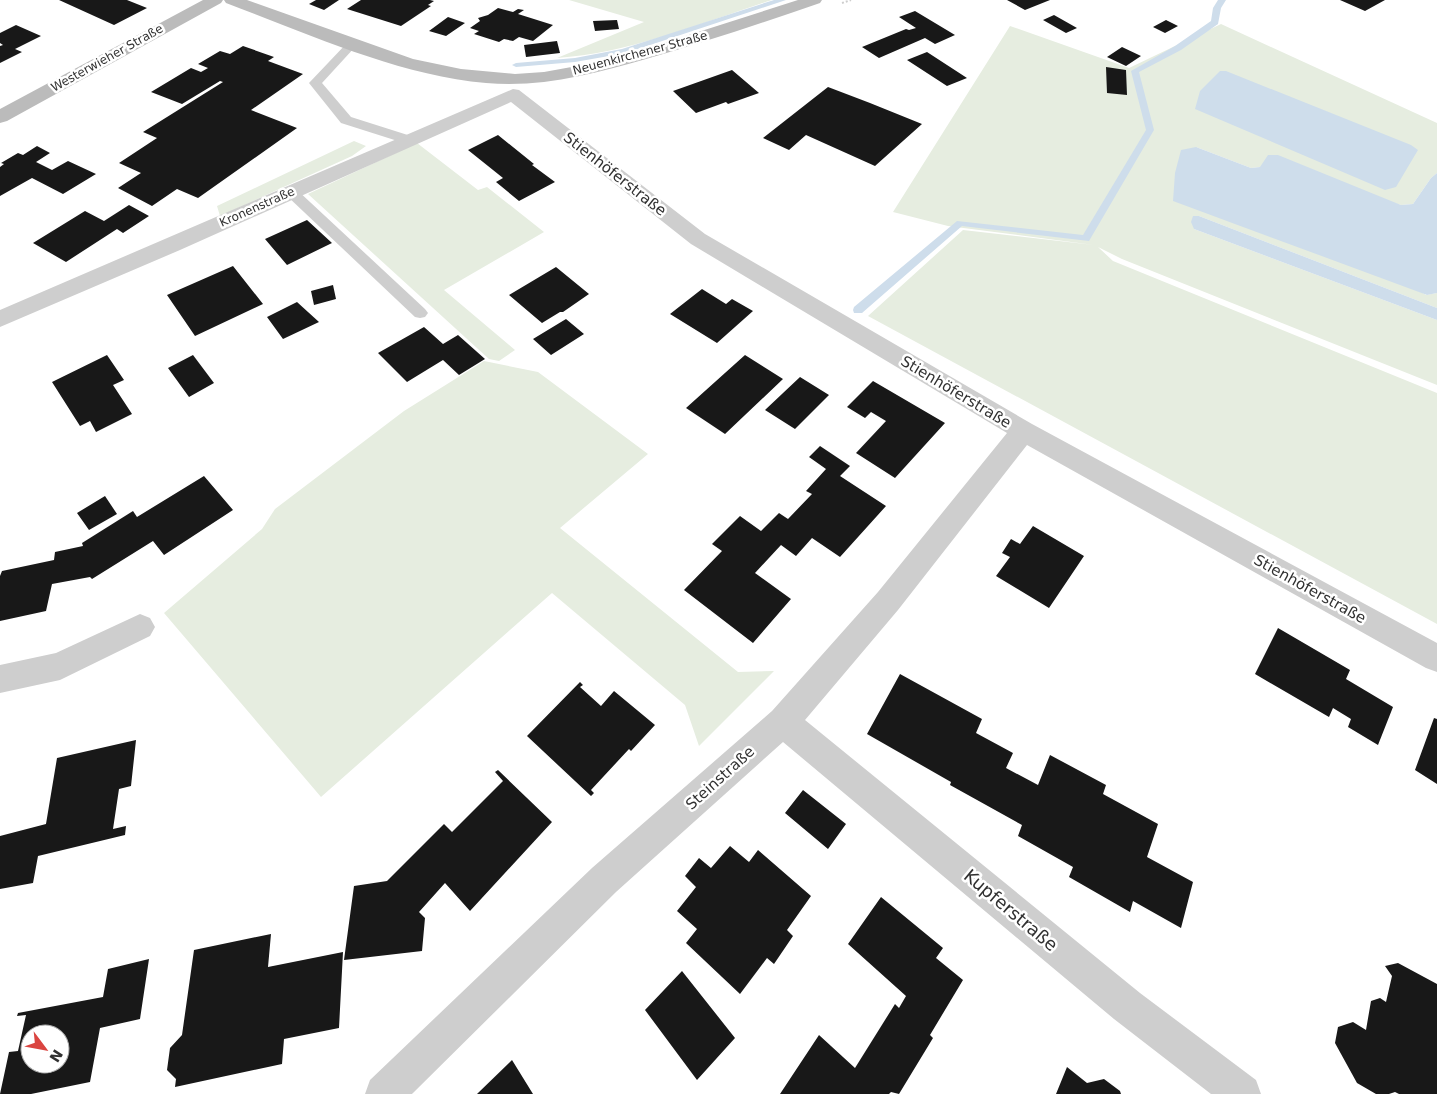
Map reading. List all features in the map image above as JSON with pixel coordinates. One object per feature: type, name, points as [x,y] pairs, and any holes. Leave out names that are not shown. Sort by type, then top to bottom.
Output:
[{"type":"street","name":"Westerwieher Straße","points":[[0,117],[215,0]]},
{"type":"street","name":"Neuenkirchener Straße","points":[[232,0],[351,45],[423,67],[484,78],[515,87],[669,48],[814,0]]},
{"type":"street","name":"Kronenstraße","points":[[0,319],[409,140],[515,87]]},
{"type":"street","name":"Stienhöferstraße","points":[[515,87],[698,239],[1023,432],[1437,658]]},
{"type":"street","name":"Steinstraße","points":[[384,1094],[604,880],[783,722],[888,601],[1023,432]]},
{"type":"street","points":[[0,679],[60,666],[140,627]]},
{"type":"street","name":"Kupferstraße","points":[[783,722],[1127,1006],[1242,1094]]},
{"type":"lane","points":[[351,45],[315,84],[346,120],[409,140]]},
{"type":"lane","points":[[291,192],[420,313]]},
{"type":"shaded area","points":[[569,0],[772,0],[638,44],[584,55],[557,58],[644,22]]},
{"type":"shaded area","points":[[1221,24],[1437,123],[1437,173],[1431,178],[1413,204],[1401,205],[1260,167],[1251,168],[1196,147],[1426,295],[1437,293],[1437,308],[1199,216],[1194,229],[1437,320],[1437,385],[1122,259],[1098,247],[1113,261],[1437,393],[1437,624],[868,316],[963,230],[1094,245],[948,226],[893,212],[1010,26],[1129,68]]},
{"type":"shaded area","points":[[354,141],[366,146],[352,156],[220,216],[217,206]]},
{"type":"shaded area","points":[[417,143],[478,190],[487,187],[544,232],[444,290],[515,350],[499,361],[489,359],[308,194]]},
{"type":"shaded area","points":[[484,361],[538,372],[648,454],[560,528],[738,672],[774,671],[699,746],[685,705],[552,593],[321,797],[164,613],[262,529],[275,509],[404,411]]},
{"type":"water","points":[[1220,71],[1226,71],[1411,145],[1418,150],[1396,187],[1385,190],[1195,109],[1200,91]]},
{"type":"water","points":[[1196,147],[1251,168],[1260,167],[1268,155],[1278,155],[1401,205],[1413,204],[1431,178],[1437,173],[1437,293],[1427,295],[1173,201],[1175,173],[1181,150]]},
{"type":"water","points":[[1193,216],[1199,216],[1437,308],[1437,320],[1194,229],[1191,222]]},
{"type":"building","points":[[59,0],[127,0],[147,8],[114,25]]},
{"type":"building","points":[[316,0],[339,0],[324,10],[309,4]]},
{"type":"building","points":[[361,0],[434,1],[428,5],[431,6],[401,26],[347,9]]},
{"type":"building","points":[[1007,0],[1050,0],[1025,10]]},
{"type":"building","points":[[1340,0],[1385,0],[1365,11]]},
{"type":"building","points":[[498,8],[513,12],[518,9],[524,10],[518,14],[553,25],[533,41],[519,37],[513,41],[504,39],[499,42],[474,34],[479,31],[470,28],[480,21],[478,18],[488,15]]},
{"type":"building","points":[[915,11],[955,35],[935,44],[925,38],[879,58],[862,47],[906,29],[916,28],[899,17]]},
{"type":"building","points":[[1054,15],[1077,28],[1066,33],[1043,20]]},
{"type":"building","points":[[448,17],[465,23],[446,36],[429,31]]},
{"type":"building","points":[[617,20],[619,29],[595,31],[593,21]]},
{"type":"building","points":[[1166,20],[1178,26],[1165,33],[1153,27]]},
{"type":"building","points":[[16,25],[41,36],[15,49],[22,52],[0,63],[0,46],[3,45],[0,43],[0,33]]},
{"type":"building","points":[[557,41],[560,53],[526,57],[524,45]]},
{"type":"building","points":[[243,46],[274,57],[268,61],[303,74],[251,110],[297,128],[198,198],[177,189],[152,206],[118,188],[141,173],[119,163],[157,138],[143,132],[223,82],[220,81],[182,104],[151,92],[191,68],[201,72],[208,68],[198,64],[220,51],[230,54]]},
{"type":"building","points":[[1122,47],[1141,56],[1126,66],[1107,57]]},
{"type":"building","points":[[927,52],[967,78],[947,86],[907,60]]},
{"type":"building","points":[[1106,67],[1126,70],[1127,95],[1107,93]]},
{"type":"building","points":[[732,70],[759,93],[696,113],[673,91]]},
{"type":"building","points":[[828,87],[922,124],[875,166],[806,135],[789,150],[763,138]]},
{"type":"building","points":[[498,135],[534,164],[532,165],[555,182],[519,201],[496,182],[503,178],[468,150]]},
{"type":"building","points":[[37,146],[50,153],[36,162],[52,170],[68,161],[96,174],[63,194],[32,178],[0,196],[0,167],[4,164],[1,163],[18,153],[23,155]]},
{"type":"building","points":[[129,205],[149,216],[123,233],[117,229],[66,262],[33,243],[85,211],[104,221]]},
{"type":"building","points":[[307,220],[332,243],[287,265],[265,239]]},
{"type":"building","points":[[233,266],[263,304],[195,336],[167,295]]},
{"type":"building","points":[[556,267],[589,294],[563,312],[542,323],[509,295]]},
{"type":"building","points":[[333,285],[336,299],[314,305],[311,291]]},
{"type":"building","points":[[702,289],[726,304],[732,299],[753,311],[717,343],[670,314]]},
{"type":"building","points":[[297,302],[319,322],[283,339],[267,317]]},
{"type":"building","points":[[566,319],[584,334],[551,355],[533,339]]},
{"type":"building","points":[[424,327],[443,344],[458,335],[485,359],[459,375],[443,360],[407,382],[378,353]]},
{"type":"building","points":[[107,355],[124,380],[113,385],[132,414],[96,432],[90,421],[80,426],[52,382]]},
{"type":"building","points":[[193,355],[214,383],[189,397],[168,368]]},
{"type":"building","points":[[745,355],[783,379],[725,434],[686,408]]},
{"type":"building","points":[[800,377],[829,395],[795,429],[765,410]]},
{"type":"building","points":[[873,381],[945,423],[895,478],[856,453],[886,421],[871,412],[865,418],[847,407]]},
{"type":"building","points":[[820,446],[850,466],[840,476],[886,506],[840,557],[812,538],[796,556],[781,545],[755,573],[791,599],[753,643],[684,590],[722,551],[712,544],[740,516],[761,531],[779,513],[788,519],[812,494],[806,491],[826,469],[809,457]]},
{"type":"building","points":[[204,476],[233,510],[164,555],[153,541],[92,579],[90,577],[52,584],[46,611],[0,621],[0,576],[2,571],[54,560],[55,552],[83,546],[82,543],[133,511],[137,517]]},
{"type":"building","points":[[105,496],[117,514],[89,530],[77,513]]},
{"type":"building","points":[[1033,526],[1084,556],[1049,608],[996,576],[1010,557],[1002,553],[1011,539],[1020,544]]},
{"type":"building","points":[[1278,628],[1350,670],[1346,679],[1393,707],[1378,745],[1348,727],[1351,719],[1333,708],[1329,717],[1255,674]]},
{"type":"building","points":[[900,674],[982,719],[976,733],[1013,753],[1006,768],[1038,785],[1050,755],[1106,785],[1103,794],[1158,824],[1147,857],[1193,882],[1181,928],[1133,901],[1130,912],[1069,877],[1073,867],[1018,836],[1022,825],[950,785],[951,782],[867,734]]},
{"type":"building","points":[[580,682],[583,685],[580,687],[601,706],[614,691],[655,725],[631,751],[629,749],[591,790],[594,793],[591,796],[527,736]]},
{"type":"building","points":[[1434,718],[1437,719],[1437,784],[1415,770]]},
{"type":"building","points":[[136,740],[131,786],[119,789],[113,829],[126,826],[125,835],[38,856],[33,883],[0,889],[0,836],[46,824],[57,758]]},
{"type":"building","points":[[498,770],[552,822],[470,911],[445,883],[419,912],[425,918],[422,951],[344,960],[354,886],[387,881],[444,824],[452,832],[503,781],[495,772]]},
{"type":"building","points":[[803,790],[846,824],[828,849],[785,813]]},
{"type":"building","points":[[730,846],[749,862],[758,850],[811,896],[787,930],[793,936],[774,964],[767,958],[740,994],[686,943],[697,929],[677,911],[696,887],[685,876],[699,858],[711,868]]},
{"type":"building","points":[[881,897],[943,948],[936,958],[963,980],[930,1035],[933,1038],[899,1094],[891,1092],[889,1094],[780,1094],[819,1035],[855,1068],[895,1004],[899,1008],[906,996],[848,944]]},
{"type":"building","points":[[271,934],[268,967],[343,952],[339,1028],[284,1039],[282,1064],[175,1087],[176,1079],[167,1070],[170,1048],[182,1035],[194,950]]},
{"type":"building","points":[[149,959],[140,1019],[100,1028],[90,1082],[31,1094],[0,1094],[9,1052],[18,1051],[20,1042],[20,1074],[70,1074],[70,1024],[24,1024],[26,1015],[17,1016],[18,1013],[103,997],[108,969]]},
{"type":"building","points":[[1398,963],[1437,984],[1437,1094],[1399,1094],[1395,1092],[1376,1094],[1357,1083],[1335,1043],[1338,1027],[1353,1022],[1366,1030],[1371,1001],[1380,998],[1386,1002],[1392,976],[1385,966]]},
{"type":"building","points":[[682,971],[735,1038],[697,1080],[645,1010]]},
{"type":"building","points":[[512,1060],[533,1094],[477,1094]]},
{"type":"building","points":[[1067,1067],[1087,1083],[1104,1079],[1120,1091],[1121,1094],[1056,1094]]},
{"type":"waterway","points":[[516,65],[575,60],[623,51],[782,0]]},
{"type":"waterway","points":[[858,310],[960,223],[1086,239],[1150,130],[1135,71],[1178,48],[1215,22],[1217,8],[1222,0]]}]
